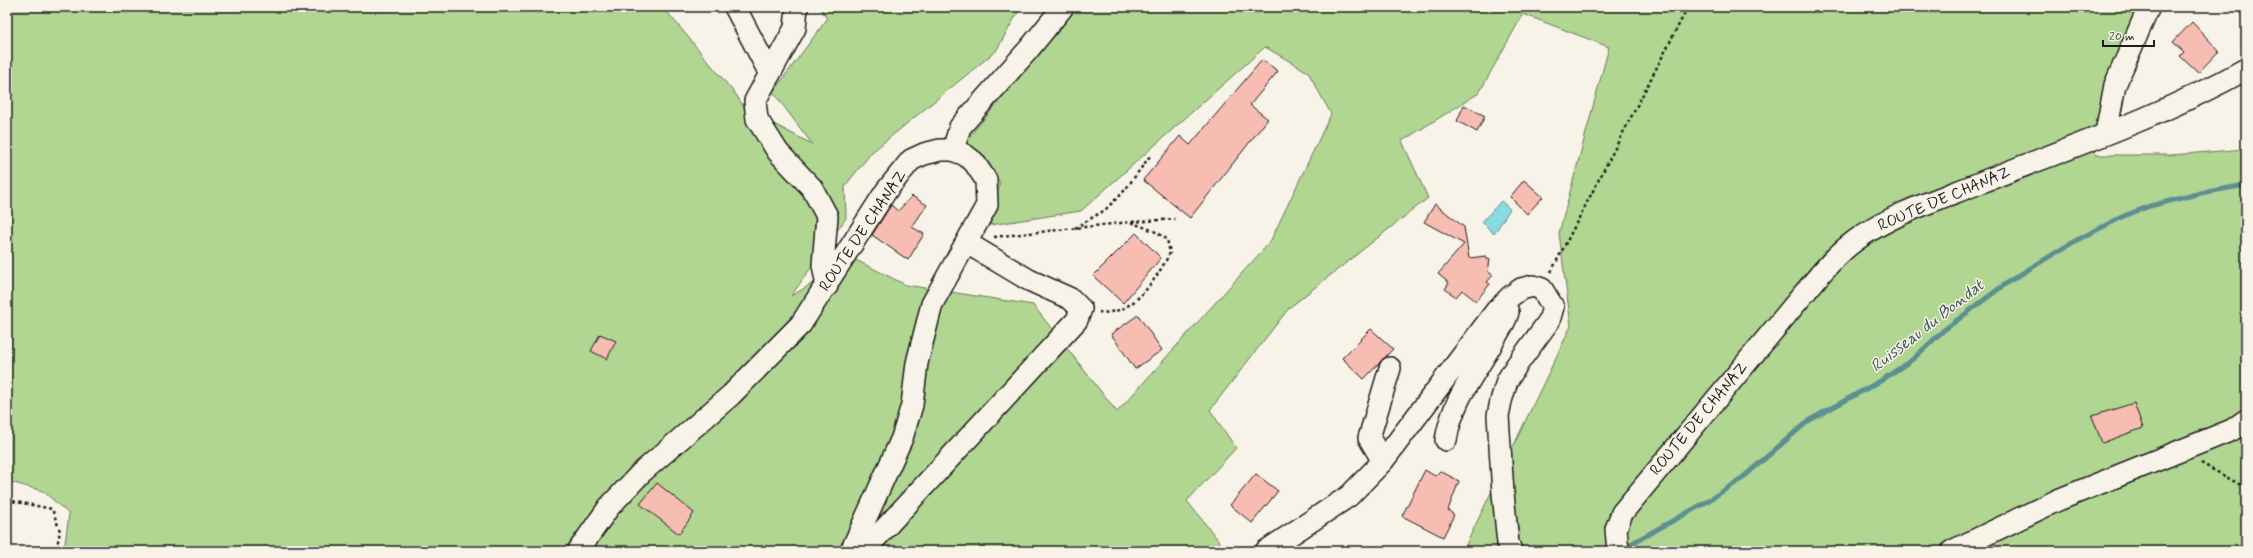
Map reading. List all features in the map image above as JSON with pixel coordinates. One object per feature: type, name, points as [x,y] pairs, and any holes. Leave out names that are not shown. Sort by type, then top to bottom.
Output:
[{"type":"street","points":[[735,7],[770,74]]},
{"type":"street","points":[[797,7],[795,28],[755,101],[757,119],[778,152],[812,188],[826,216],[823,265],[826,286]]},
{"type":"street","points":[[851,551],[902,438],[912,405],[917,363],[932,304],[987,205],[986,180],[974,162],[965,155],[953,150],[960,127],[1029,49],[1063,7]]},
{"type":"street","points":[[2106,133],[2115,86],[2149,7]]},
{"type":"street","name":"ROUTE DE CHANAZ","points":[[1618,551],[1616,529],[1626,508],[1815,280],[1855,240],[1905,213],[2106,133],[2184,100],[2246,69]]},
{"type":"street","name":"ROUTE DE CHANAZ","points":[[578,551],[609,508],[628,486],[779,349],[801,324],[886,191],[911,160],[924,154],[940,150],[953,150]]},
{"type":"street","points":[[864,551],[1077,320],[1081,309],[1072,299],[1029,280],[968,241]]},
{"type":"street","points":[[1266,551],[1349,496],[1383,461],[1496,311],[1511,296],[1521,289],[1533,286],[1542,289],[1552,307],[1550,321],[1507,381],[1498,416],[1505,524],[1511,551]]},
{"type":"street","points":[[1446,440],[1450,419],[1463,389],[1507,316],[1511,296]]},
{"type":"street","points":[[1383,461],[1370,438],[1390,368]]},
{"type":"street","points":[[1952,551],[2058,500],[2232,430],[2246,420]]},
{"type":"path","points":[[1542,289],[1688,7]]},
{"type":"path","points":[[1074,228],[1105,210],[1126,190],[1150,156]]},
{"type":"path","points":[[968,241],[1130,222],[1175,219]]},
{"type":"path","points":[[1081,309],[1108,313],[1125,309],[1152,282],[1170,253],[1167,239],[1154,231],[1130,222]]},
{"type":"path","points":[[2173,455],[2175,460],[2190,460],[2202,463],[2246,488]]},
{"type":"path","points":[[7,500],[52,509],[60,531],[56,551]]},
{"type":"green space","points":[[7,7],[663,7],[737,96],[745,109],[812,144],[773,92],[827,19],[820,7],[1021,7],[996,51],[872,152],[845,186],[846,218],[791,296],[854,259],[906,285],[1033,305],[1117,412],[1270,242],[1331,114],[1308,72],[1265,47],[1081,211],[990,225],[1000,182],[964,143],[1077,7],[2141,7],[2120,53],[2095,155],[2171,155],[2246,149],[2246,551],[1463,551],[1571,326],[1559,233],[1609,47],[1523,14],[1479,93],[1402,141],[1428,198],[1289,308],[1210,410],[1236,448],[1187,501],[1227,551],[64,551],[69,514],[43,491],[7,481]]},
{"type":"water","points":[[1501,201],[1510,209],[1494,234],[1482,222]]},
{"type":"building","points":[[2192,22],[2219,51],[2198,73],[2180,56],[2184,52],[2173,42]]},
{"type":"building","points":[[1262,60],[1278,71],[1250,105],[1268,119],[1190,218],[1143,180],[1180,136],[1190,145]]},
{"type":"building","points":[[1464,105],[1485,116],[1477,132],[1457,121]]},
{"type":"building","points":[[1524,180],[1543,197],[1527,214],[1510,197]]},
{"type":"building","points":[[912,196],[927,205],[912,227],[924,234],[908,260],[872,235],[891,205],[898,211]]},
{"type":"building","points":[[1435,204],[1464,227],[1469,258],[1486,256],[1486,259],[1490,259],[1488,272],[1493,275],[1487,282],[1490,284],[1476,301],[1462,290],[1456,297],[1445,289],[1449,283],[1438,274],[1464,244],[1424,222]]},
{"type":"building","points":[[1136,233],[1161,258],[1123,303],[1093,276]]},
{"type":"building","points":[[1138,315],[1162,350],[1135,369],[1111,334]]},
{"type":"building","points":[[1371,329],[1393,349],[1364,379],[1342,358]]},
{"type":"building","points":[[600,334],[616,341],[607,359],[591,351]]},
{"type":"building","points":[[2134,403],[2143,428],[2102,443],[2092,416]]},
{"type":"building","points":[[1425,470],[1435,476],[1440,471],[1459,481],[1448,510],[1454,515],[1443,537],[1402,516]]},
{"type":"building","points":[[1256,474],[1278,491],[1252,523],[1230,505]]},
{"type":"building","points":[[657,483],[694,513],[679,534],[640,504]]},
{"type":"waterway","name":"Ruisseau du Bondat","points":[[1627,546],[1703,504],[1740,480],[1808,421],[1882,380],[1913,359],[1944,330],[2008,282],[2075,241],[2124,216],[2150,206],[2201,193],[2246,185]]}]
